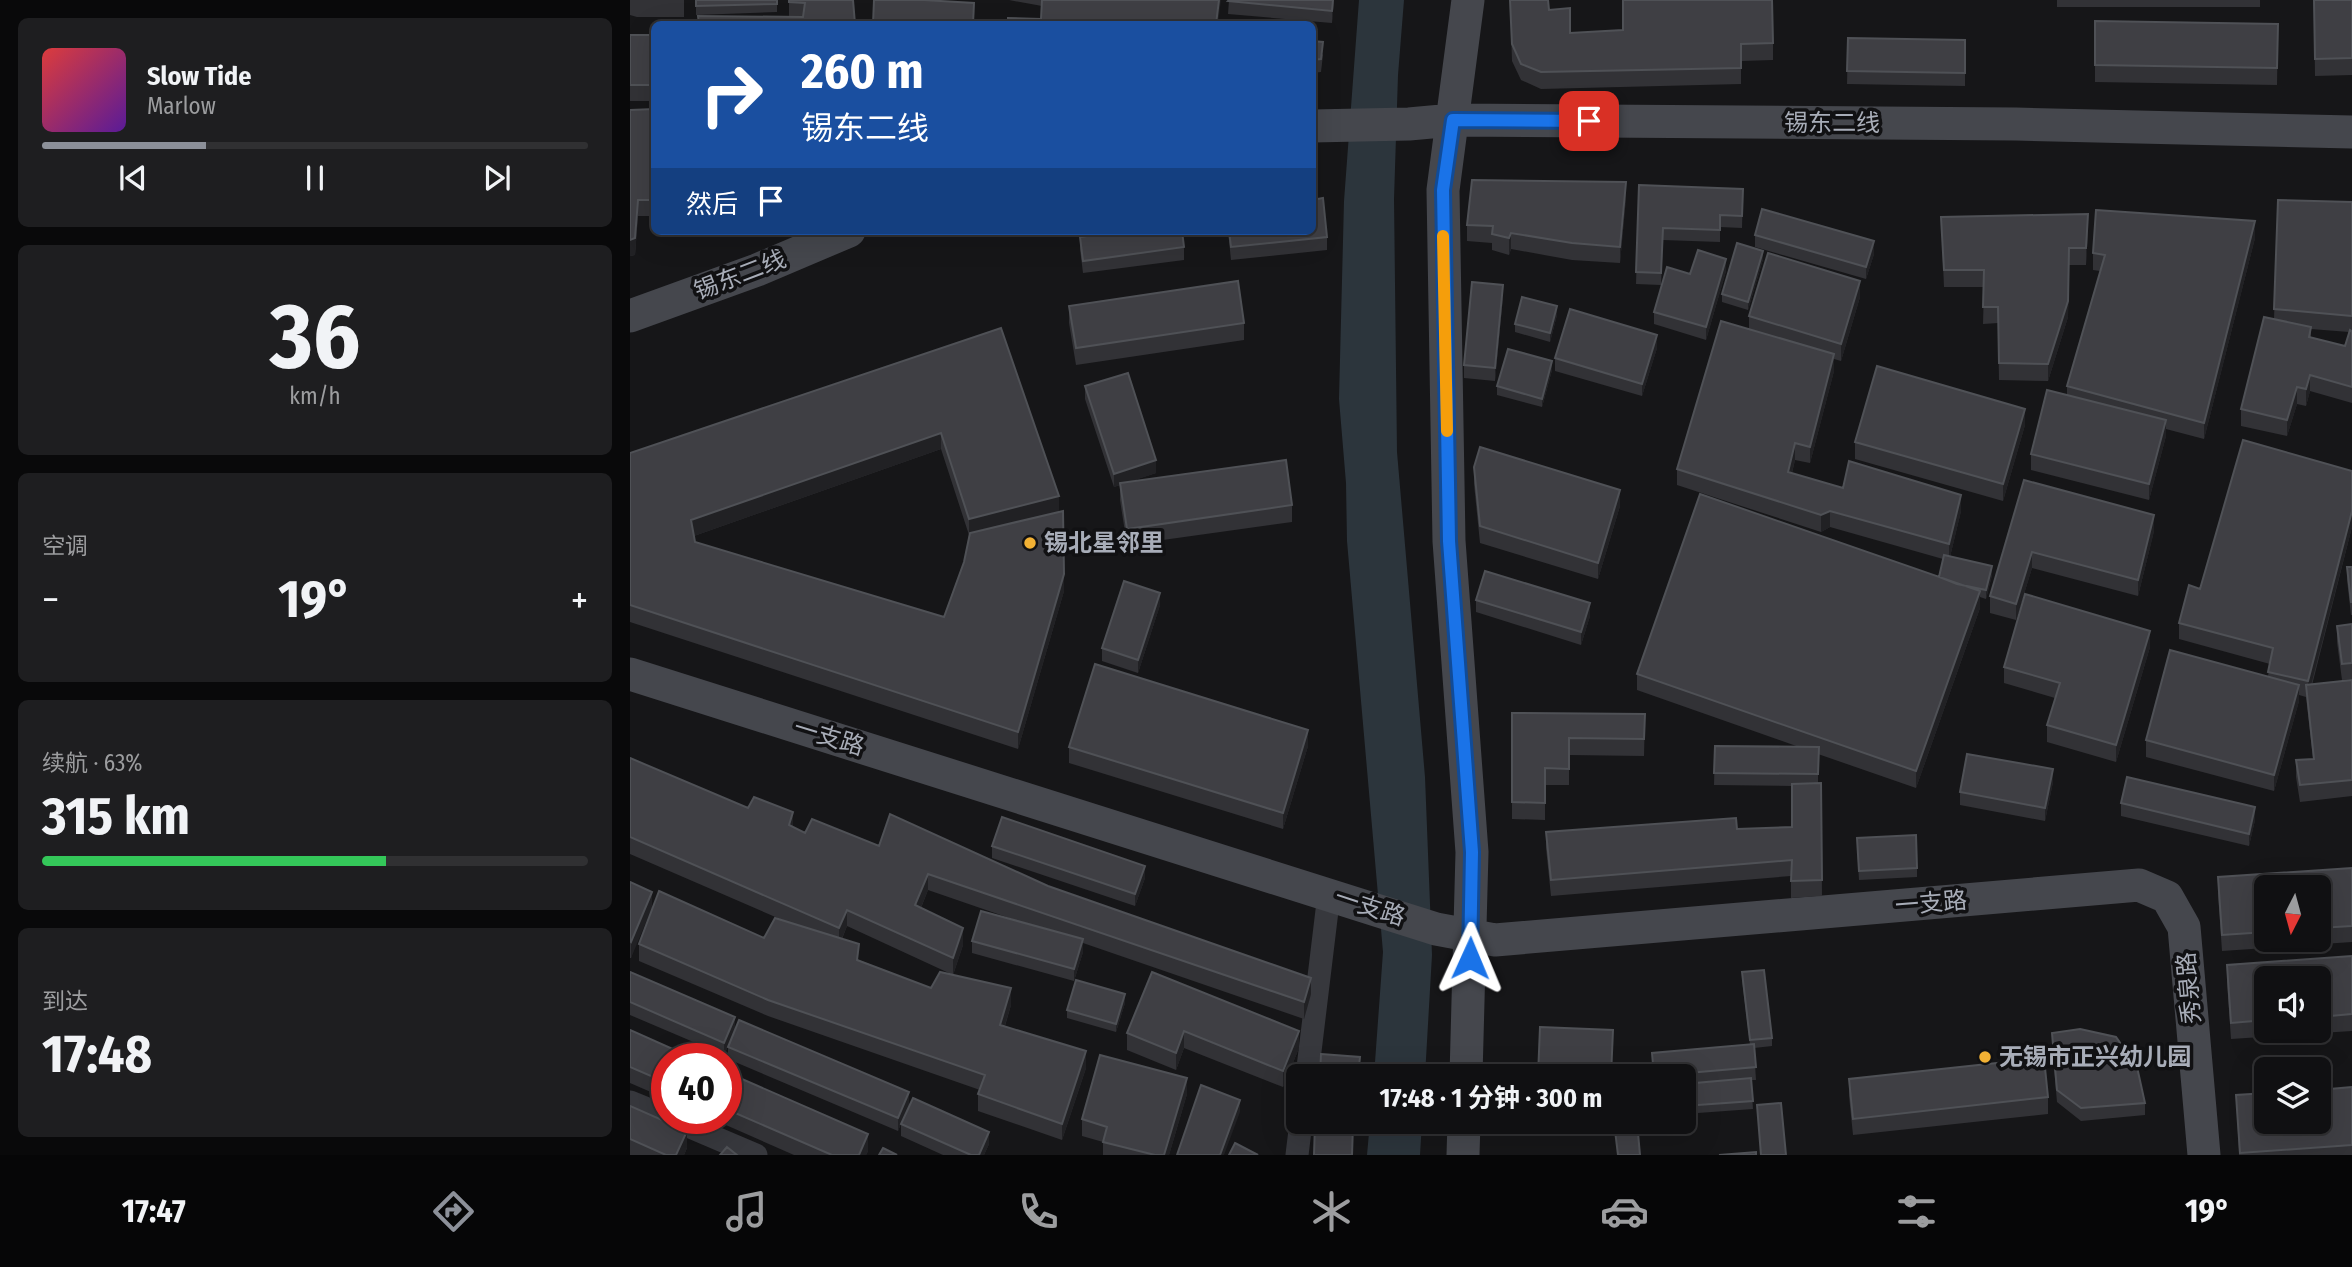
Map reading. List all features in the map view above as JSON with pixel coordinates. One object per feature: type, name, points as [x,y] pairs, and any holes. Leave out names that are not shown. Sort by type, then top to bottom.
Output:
[{"type":"street","points":[[1466,1064],[1472,852],[1449,541],[1443,190],[1468,0]]},
{"type":"street","name":"锡东二线","points":[[1327,126],[1453,120],[2016,124],[2352,132]]},
{"type":"street","name":"锡东二线","points":[[630,316],[757,270],[840,235]]},
{"type":"street","name":"一支路","points":[[630,674],[1436,929],[1495,940],[2139,885]]},
{"type":"street","name":"秀泉路","points":[[2139,885],[2167,897],[2183,927],[2204,1155]]},
{"type":"street","points":[[1309,1064],[1341,897]]},
{"type":"street","points":[[630,1102],[651,1111]]},
{"type":"street","points":[[706,1134],[756,1155]]},
{"type":"street","points":[[1297,1155],[1300,1134]]},
{"type":"street","points":[[1463,1155],[1464,1134]]},
{"type":"shaded area","points":[[1359,0],[1404,0],[1398,75],[1394,199],[1397,452],[1425,777],[1432,955],[1426,1064],[1375,1064],[1383,952],[1347,541],[1346,483],[1339,399],[1344,201]]},
{"type":"shaded area","points":[[1369,1134],[1421,1134],[1420,1155],[1367,1155]]},
{"type":"building","points":[[696,0],[777,0],[777,4],[696,6]]},
{"type":"building","points":[[853,0],[855,21],[699,21],[698,16],[803,17],[805,3],[789,2]]},
{"type":"building","points":[[874,0],[974,3],[973,21],[873,21]]},
{"type":"building","points":[[1042,0],[1219,0],[1216,21],[1008,21],[1008,18],[1041,19]]},
{"type":"building","points":[[1229,0],[1333,0],[1332,11]]},
{"type":"building","points":[[1510,0],[1548,0],[1549,10],[1570,8],[1570,33],[1623,30],[1623,0],[1772,0],[1773,43],[1741,44],[1741,68],[1541,72],[1521,64],[1512,44]]},
{"type":"building","points":[[2314,0],[2352,0],[2352,58],[2315,59]]},
{"type":"building","points":[[2095,21],[2278,24],[2277,68],[2095,65]]},
{"type":"building","points":[[630,35],[651,35],[651,85],[630,85]]},
{"type":"building","points":[[1848,38],[1965,40],[1965,73],[1847,71]]},
{"type":"building","points":[[1316,41],[1323,42],[1321,59],[1316,60]]},
{"type":"building","points":[[651,109],[651,200],[638,200],[635,238],[630,240],[630,110]]},
{"type":"building","points":[[1472,180],[1626,182],[1620,247],[1572,243],[1511,233],[1509,238],[1492,234],[1493,226],[1467,225]]},
{"type":"building","points":[[1639,185],[1743,189],[1742,216],[1720,215],[1720,230],[1663,228],[1661,273],[1636,272]]},
{"type":"building","points":[[1323,198],[1327,237],[1231,247],[1230,235],[1316,235],[1316,199]]},
{"type":"building","points":[[2278,200],[2352,202],[2352,316],[2274,309]]},
{"type":"building","points":[[1762,209],[1874,241],[1866,267],[1755,235]]},
{"type":"building","points":[[2096,210],[2255,221],[2204,423],[2067,386],[2105,255],[2093,253]]},
{"type":"building","points":[[2088,214],[2086,248],[2069,248],[2068,301],[2048,364],[1999,363],[1998,307],[1983,307],[1984,270],[1944,270],[1941,217]]},
{"type":"building","points":[[1182,235],[1184,247],[1083,261],[1080,237]]},
{"type":"building","points":[[1737,243],[1763,251],[1748,302],[1722,294]]},
{"type":"building","points":[[1698,250],[1726,259],[1706,327],[1654,312],[1667,267],[1690,274]]},
{"type":"building","points":[[1768,253],[1860,281],[1841,344],[1749,316]]},
{"type":"building","points":[[1238,281],[1244,323],[1076,348],[1069,306]]},
{"type":"building","points":[[1472,282],[1503,285],[1495,368],[1464,365]]},
{"type":"building","points":[[1522,297],[1557,306],[1550,333],[1515,324]]},
{"type":"building","points":[[1570,309],[1657,335],[1642,384],[1555,358]]},
{"type":"building","points":[[2264,317],[2311,327],[2309,337],[2345,346],[2350,330],[2352,331],[2352,387],[2310,375],[2306,389],[2297,387],[2287,420],[2241,409]]},
{"type":"building","points":[[1721,321],[1834,354],[1810,447],[1795,443],[1788,472],[1843,488],[1849,461],[1961,495],[1949,544],[1830,511],[1821,515],[1677,469]]},
{"type":"building","name":"锡北星邻里","points":[[1001,328],[1059,496],[969,519],[941,433],[691,520],[695,542],[944,617],[964,562],[970,533],[1063,511],[1064,574],[1018,732],[630,605],[630,453]]},
{"type":"building","points":[[1508,349],[1552,361],[1542,399],[1497,386]]},
{"type":"building","points":[[1877,366],[2025,409],[2003,484],[1855,442]]},
{"type":"building","points":[[1128,373],[1156,460],[1114,474],[1085,386]]},
{"type":"building","points":[[2047,390],[2166,420],[2149,484],[2031,454]]},
{"type":"building","points":[[2243,440],[2352,471],[2352,511],[2308,681],[2268,672],[2273,648],[2179,623],[2189,585],[2200,589]]},
{"type":"building","points":[[1480,447],[1620,490],[1598,563],[1480,526],[1474,467]]},
{"type":"building","points":[[1286,460],[1292,505],[1127,529],[1120,483]]},
{"type":"building","points":[[2024,480],[2154,515],[2138,580],[2032,552],[2016,604],[1990,596]]},
{"type":"building","points":[[1700,494],[1980,591],[1916,771],[1637,674]]},
{"type":"building","points":[[1944,555],[1992,566],[1986,590],[1939,577]]},
{"type":"building","points":[[2347,567],[2352,567],[2352,602],[2351,602]]},
{"type":"building","points":[[1485,571],[1590,603],[1581,632],[1476,600]]},
{"type":"building","points":[[1124,581],[1160,593],[1138,660],[1102,648]]},
{"type":"building","points":[[2025,594],[2150,631],[2116,745],[2047,725],[2060,683],[2004,667]]},
{"type":"building","points":[[2352,624],[2352,663],[2342,664],[2337,626]]},
{"type":"building","points":[[2170,650],[2299,685],[2274,775],[2146,740]]},
{"type":"building","points":[[1095,664],[1308,730],[1283,813],[1069,747]]},
{"type":"building","points":[[2352,680],[2352,780],[2300,785],[2296,760],[2314,759],[2306,685]]},
{"type":"building","points":[[1512,713],[1645,714],[1644,739],[1569,738],[1569,769],[1545,768],[1545,803],[1512,802]]},
{"type":"building","points":[[1715,746],[1819,747],[1818,774],[1714,773]]},
{"type":"building","points":[[1967,754],[2053,769],[2045,808],[1960,792]]},
{"type":"building","points":[[630,758],[748,808],[754,797],[793,812],[789,825],[805,833],[812,819],[879,846],[890,814],[1048,886],[1311,978],[1304,1002],[928,874],[915,905],[963,928],[953,958],[847,910],[839,928],[630,837]]},
{"type":"building","points":[[2127,777],[2255,807],[2249,834],[2121,803]]},
{"type":"building","points":[[1821,783],[1822,880],[1791,881],[1792,860],[1551,880],[1546,832],[1736,818],[1737,829],[1792,827],[1792,784]]},
{"type":"building","points":[[1002,817],[1145,866],[1135,894],[992,846]]},
{"type":"building","points":[[1916,835],[1917,868],[1859,871],[1857,838]]},
{"type":"building","points":[[2352,868],[2352,926],[2331,927],[2331,875],[2254,875],[2254,933],[2222,935],[2218,877]]},
{"type":"building","points":[[630,882],[652,892],[631,942],[630,941]]},
{"type":"building","points":[[659,891],[764,938],[775,918],[859,944],[857,960],[931,988],[940,972],[1011,988],[1000,1025],[1086,1051],[1062,1124],[978,1094],[985,1075],[768,1000],[639,944]]},
{"type":"building","points":[[981,911],[1083,939],[1074,969],[972,941]]},
{"type":"building","points":[[2352,956],[2352,1014],[2331,1016],[2331,966],[2254,966],[2254,1021],[2231,1023],[2227,965]]},
{"type":"building","points":[[1764,970],[1772,1038],[1750,1040],[1742,972]]},
{"type":"building","points":[[630,972],[735,1017],[724,1043],[630,1002]]},
{"type":"building","points":[[1152,972],[1299,1031],[1283,1071],[1184,1031],[1176,1053],[1127,1033]]},
{"type":"building","points":[[1076,980],[1125,994],[1116,1024],[1067,1010]]},
{"type":"building","points":[[739,1020],[909,1092],[898,1118],[742,1053],[742,1043],[730,1043]]},
{"type":"building","points":[[1540,1027],[1613,1030],[1612,1064],[1538,1064]]},
{"type":"building","points":[[2080,1029],[2116,1037],[2137,1067],[2145,1103],[2081,1108],[2057,1090],[2052,1033]]},
{"type":"building","points":[[630,1030],[659,1043],[651,1043],[651,1076],[630,1067]]},
{"type":"building","points":[[1754,1044],[1756,1067],[1696,1072],[1696,1064],[1653,1064],[1652,1053]]},
{"type":"building","points":[[1321,1054],[1360,1057],[1359,1064],[1321,1064]]},
{"type":"building","points":[[1100,1055],[1187,1078],[1164,1155],[1103,1142],[1107,1127],[1082,1119]]},
{"type":"building","points":[[2044,1058],[2048,1097],[1853,1119],[1849,1079]]},
{"type":"building","points":[[1751,1078],[1753,1101],[1696,1105],[1696,1083]]},
{"type":"building","points":[[742,1079],[868,1134],[859,1155],[832,1155],[742,1116]]},
{"type":"building","points":[[1201,1085],[1240,1100],[1220,1155],[1177,1155]]},
{"type":"building","points":[[2352,1087],[2352,1145],[2240,1153],[2236,1095],[2254,1094],[2254,1134],[2331,1134],[2331,1089]]},
{"type":"building","points":[[913,1098],[989,1132],[979,1155],[971,1155],[901,1124]]},
{"type":"building","points":[[1781,1103],[1786,1155],[1761,1155],[1757,1105]]},
{"type":"building","points":[[630,1106],[651,1115],[651,1134],[686,1134],[676,1155],[666,1155],[630,1139]]},
{"type":"building","points":[[1315,1134],[1353,1134],[1352,1155],[1314,1155]]},
{"type":"building","points":[[1615,1134],[1638,1134],[1640,1155],[1618,1155]]},
{"type":"building","points":[[1235,1143],[1258,1155],[1229,1155]]},
{"type":"building","points":[[727,1147],[737,1155],[720,1155]]},
{"type":"building","points":[[883,1148],[897,1155],[879,1155]]},
{"type":"building","points":[[1756,1152],[1756,1155],[1719,1155]]},
{"type":"slow traffic","points":[[1443,236],[1447,431]]},
{"type":"place","name":"锡北星邻里","points":[[1030,543]]},
{"type":"place","name":"无锡市正兴幼儿园","points":[[1985,1057]]},
{"type":"route","points":[[1470,958],[1472,852],[1449,541],[1443,190],[1453,120],[1589,121]]}]
